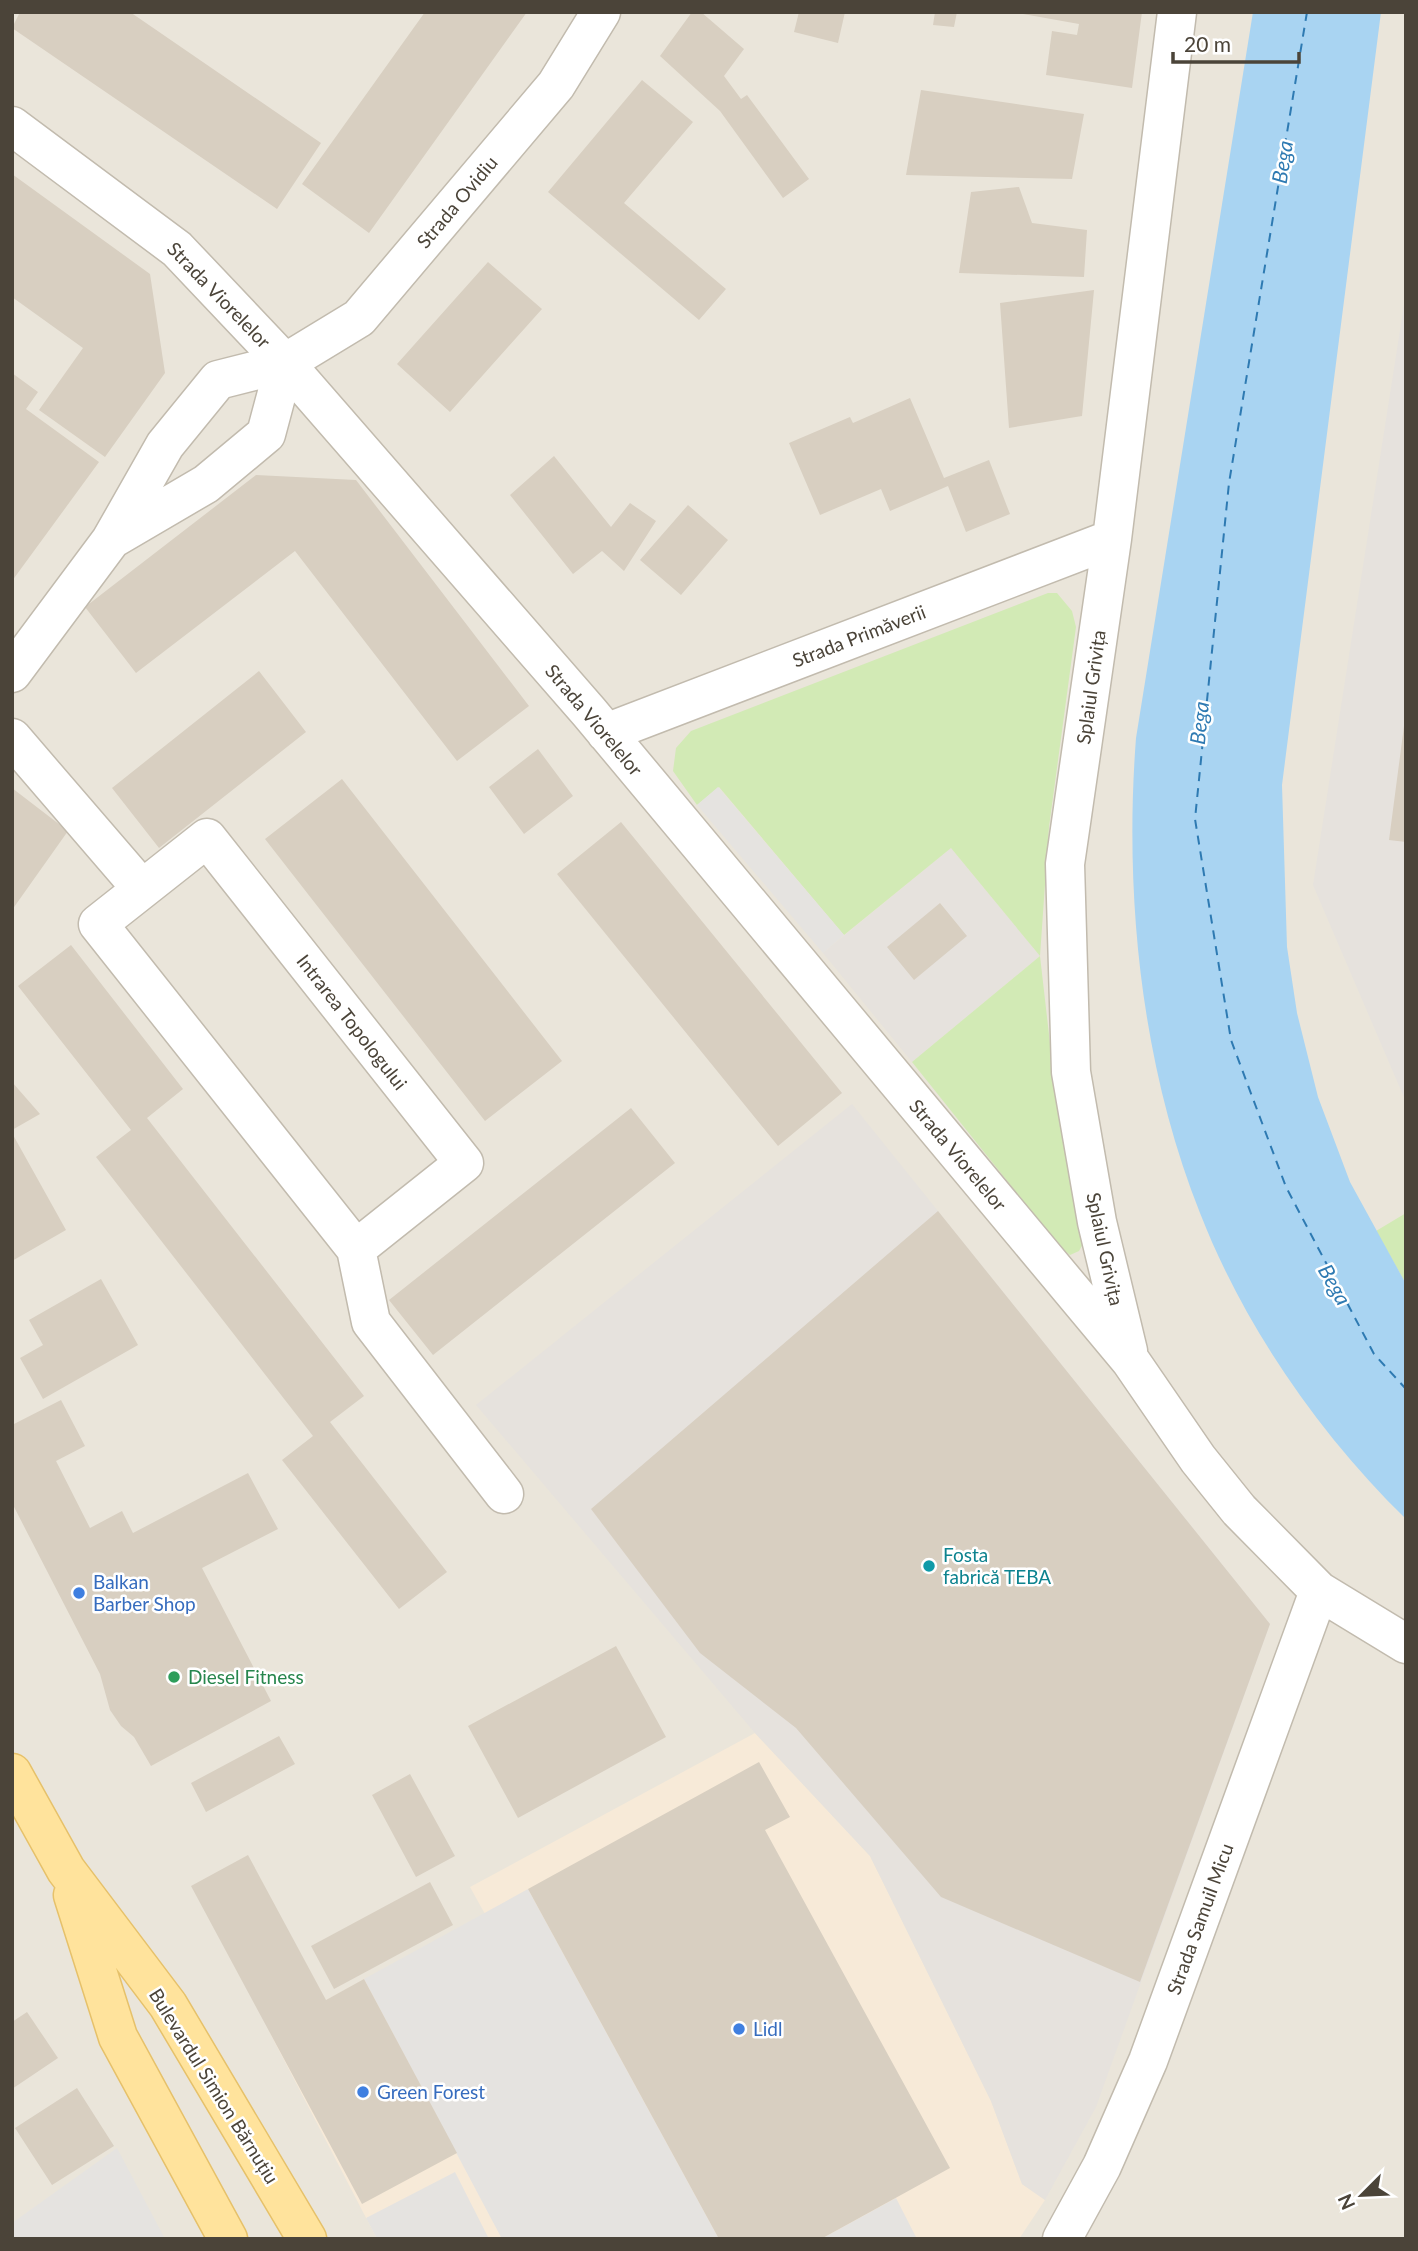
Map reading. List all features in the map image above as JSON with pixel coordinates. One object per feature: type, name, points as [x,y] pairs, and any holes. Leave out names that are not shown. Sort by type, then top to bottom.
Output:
[{"type":"main road","name":"Bulevardul Simion Bărnuțiu","points":[[12,1773],[66,1870],[168,2006],[307,2239]]},
{"type":"main road","name":"Bulevardul Simion Bărnuțiu","points":[[66,1870],[118,2037],[228,2239]]},
{"type":"street","name":"Strada Ovidiu","points":[[12,673],[111,540],[166,444],[218,380],[285,363],[359,318],[556,85],[601,12]]},
{"type":"street","name":"Splaiul Grivița","points":[[1130,1360],[1097,1222],[1071,1072],[1065,864],[1112,539],[1177,12]]},
{"type":"street","name":"Strada Viorelelor","points":[[12,126],[177,249],[285,363],[606,733],[1130,1360],[1198,1460],[1239,1510],[1319,1591],[1406,1644]]},
{"type":"street","points":[[111,540],[206,484],[266,434],[285,363]]},
{"type":"street","name":"Strada Primăverii","points":[[606,733],[1112,539]]},
{"type":"street","points":[[12,738],[142,889]]},
{"type":"street","name":"Intrarea Topologului","points":[[356,1249],[464,1163],[206,838],[98,924],[356,1249],[371,1322],[504,1494]]},
{"type":"street","name":"Strada Samuil Micu","points":[[1062,2239],[1101,2166],[1148,2061],[1319,1591]]},
{"type":"shaded area","points":[[12,12],[1406,12],[1406,2239],[12,2239]]},
{"type":"shaded area","points":[[1406,292],[1406,1102],[1313,885]]},
{"type":"shaded area","points":[[718,787],[844,935],[823,953],[697,805]]},
{"type":"shaded area","points":[[951,848],[1040,956],[912,1062],[823,953]]},
{"type":"shaded area","name":"Fosta fabrică TEBA","points":[[852,1104],[1270,1624],[1096,2107],[1045,2200],[1022,2184],[991,2101],[870,1856],[755,1733],[476,1405]]},
{"type":"shaded area","points":[[755,1733],[870,1856],[991,2101],[1022,2184],[1045,2200],[1019,2239],[377,2239],[269,2031],[485,1914],[470,1887]]},
{"type":"shaded area","points":[[528,1889],[719,2239],[502,2239],[364,1979]]},
{"type":"shaded area","points":[[117,2148],[165,2239],[12,2239],[12,2223]]},
{"type":"shaded area","points":[[455,2172],[489,2239],[377,2239],[366,2218]]},
{"type":"shaded area","points":[[896,2198],[917,2239],[821,2239]]},
{"type":"green space","points":[[1048,593],[1057,593],[1072,611],[1076,627],[1049,827],[1040,956],[951,848],[844,935],[719,787],[697,805],[673,771],[676,748],[691,731]]},
{"type":"green space","points":[[1040,956],[1051,1052],[1084,1242],[1079,1251],[1070,1255],[1060,1247],[912,1062]]},
{"type":"green space","points":[[1406,1213],[1406,1284],[1376,1231]]},
{"type":"water","name":"Bega","points":[[1253,12],[1381,12],[1282,785],[1287,947],[1297,1013],[1318,1097],[1350,1182],[1406,1284],[1406,1519],[1343,1451],[1314,1415],[1262,1337],[1218,1255],[1180,1157],[1163,1098],[1141,979],[1133,858],[1136,738]]},
{"type":"building","points":[[20,12],[130,12],[321,143],[277,209],[12,28]]},
{"type":"building","points":[[425,12],[527,12],[369,233],[302,184]]},
{"type":"building","points":[[692,12],[701,12],[744,49],[724,76],[741,99],[747,95],[809,179],[783,198],[720,111],[660,56]]},
{"type":"building","points":[[799,12],[845,12],[838,43],[794,32]]},
{"type":"building","points":[[935,12],[957,12],[954,27],[933,25]]},
{"type":"building","points":[[1012,12],[1142,12],[1132,88],[1046,75],[1052,31],[1077,35],[1079,24]]},
{"type":"building","points":[[642,80],[693,122],[624,203],[726,289],[699,320],[548,192]]},
{"type":"building","points":[[921,90],[1084,114],[1072,179],[906,175]]},
{"type":"building","points":[[12,174],[150,274],[165,373],[105,457],[39,410],[83,348],[12,297]]},
{"type":"building","points":[[1019,187],[1032,223],[1087,230],[1084,277],[959,273],[971,192]]},
{"type":"building","points":[[488,262],[542,309],[450,412],[397,364]]},
{"type":"building","points":[[1094,290],[1082,416],[1009,428],[1000,303]]},
{"type":"building","points":[[12,373],[38,392],[26,409],[99,462],[12,581]]},
{"type":"building","points":[[910,398],[944,478],[989,460],[1010,514],[966,532],[948,486],[890,511],[881,489],[820,515],[789,443],[850,417],[853,423]]},
{"type":"building","points":[[554,456],[611,527],[630,503],[656,521],[624,571],[602,551],[573,574],[510,495]]},
{"type":"building","points":[[256,475],[356,480],[529,706],[457,761],[295,551],[136,673],[85,607]]},
{"type":"building","points":[[688,505],[728,540],[681,595],[640,560]]},
{"type":"building","points":[[259,671],[306,732],[159,848],[112,788]]},
{"type":"building","points":[[1406,726],[1406,842],[1389,840]]},
{"type":"building","points":[[538,749],[573,796],[524,834],[489,787]]},
{"type":"building","points":[[342,779],[562,1061],[485,1121],[265,839]]},
{"type":"building","points":[[12,788],[68,831],[12,910]]},
{"type":"building","points":[[621,822],[842,1093],[778,1146],[557,874]]},
{"type":"building","points":[[940,903],[967,936],[914,980],[887,947]]},
{"type":"building","points":[[71,945],[183,1089],[147,1118],[364,1396],[330,1422],[447,1572],[399,1609],[282,1460],[313,1436],[96,1157],[131,1130],[18,986]]},
{"type":"building","points":[[12,1082],[40,1114],[12,1130]]},
{"type":"building","points":[[631,1108],[675,1163],[433,1355],[389,1300]]},
{"type":"building","points":[[12,1133],[66,1230],[12,1261]]},
{"type":"building","name":"Fosta fabrică TEBA","points":[[938,1211],[1270,1624],[1140,1982],[941,1897],[796,1728],[700,1653],[591,1509]]},
{"type":"building","points":[[101,1279],[138,1345],[43,1399],[20,1358],[43,1345],[29,1320]]},
{"type":"building","points":[[61,1400],[85,1446],[56,1461],[90,1528],[122,1511],[133,1533],[248,1473],[278,1529],[202,1568],[271,1701],[151,1766],[134,1737],[121,1726],[110,1710],[100,1674],[12,1503],[12,1425]]},
{"type":"building","points":[[616,1646],[666,1737],[518,1818],[468,1726]]},
{"type":"building","points":[[279,1736],[295,1764],[206,1812],[191,1783]]},
{"type":"building","name":"Lidl","points":[[759,1762],[790,1817],[765,1830],[950,2168],[821,2239],[719,2239],[528,1889]]},
{"type":"building","points":[[410,1774],[455,1856],[416,1877],[372,1795]]},
{"type":"building","name":"Green Forest","points":[[248,1855],[326,2000],[364,1979],[457,2153],[362,2204],[191,1886]]},
{"type":"building","points":[[430,1882],[453,1925],[334,1989],[311,1946]]},
{"type":"building","points":[[27,2012],[58,2058],[12,2089],[12,2022]]},
{"type":"building","points":[[77,2088],[114,2146],[52,2185],[15,2128]]},
{"type":"ferry route","points":[[1307,12],[1229,483],[1195,819],[1231,1040],[1286,1187],[1374,1354],[1406,1389]]},
{"type":"place","name":"Fosta fabrică TEBA","points":[[929,1566]]},
{"type":"place","name":"Balkan Barber Shop","points":[[79,1593]]},
{"type":"place","name":"Diesel Fitness","points":[[174,1677]]},
{"type":"place","name":"Lidl","points":[[739,2029]]},
{"type":"place","name":"Green Forest","points":[[363,2092]]}]
